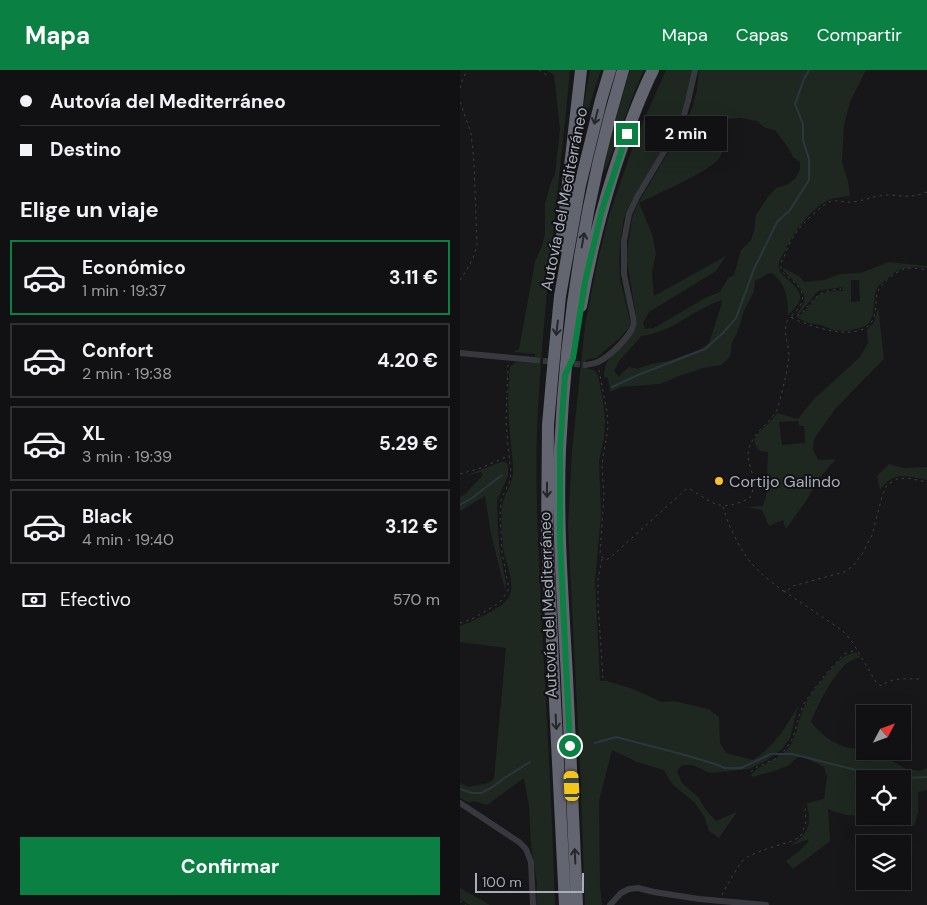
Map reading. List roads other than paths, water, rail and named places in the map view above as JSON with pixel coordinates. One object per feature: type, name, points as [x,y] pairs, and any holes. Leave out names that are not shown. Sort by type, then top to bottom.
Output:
[{"type":"highway","points":[[560,296],[559,264],[582,70]]},
{"type":"highway","name":"Autovía del Mediterráneo","points":[[565,905],[547,538],[548,426],[560,296],[580,185],[596,116],[610,70]]},
{"type":"highway","name":"Autovía del Mediterráneo","points":[[578,905],[560,540],[560,449],[565,375],[576,278],[592,188],[623,70]]},
{"type":"highway","points":[[565,375],[573,358],[585,282],[602,210],[630,124],[653,70]]},
{"type":"street","points":[[586,365],[597,362],[609,354],[622,342],[634,324],[624,274],[623,257],[629,214],[682,122],[695,70]]},
{"type":"street","points":[[460,353],[534,360]]},
{"type":"street","points":[[460,803],[519,842],[526,849],[531,862],[533,905]]},
{"type":"street","points":[[610,905],[621,893],[629,889],[638,888],[699,899],[766,905]]},
{"type":"waterway","points":[[612,387],[705,349],[736,318],[754,269],[777,222],[790,210],[809,180],[809,159],[803,140],[803,124],[795,104],[809,70]]},
{"type":"waterway","points":[[460,505],[502,475]]},
{"type":"waterway","points":[[595,743],[616,737],[685,755],[725,768],[741,768],[771,754],[792,754],[868,773],[905,778],[927,777]]},
{"type":"waterway","points":[[460,789],[472,793],[481,793],[530,762]]},
{"type":"tunnel","points":[[534,360],[555,362]]},
{"type":"tunnel","points":[[565,363],[586,365]]},
{"type":"place","name":"Cortijo Galindo","points":[[719,481]]}]
